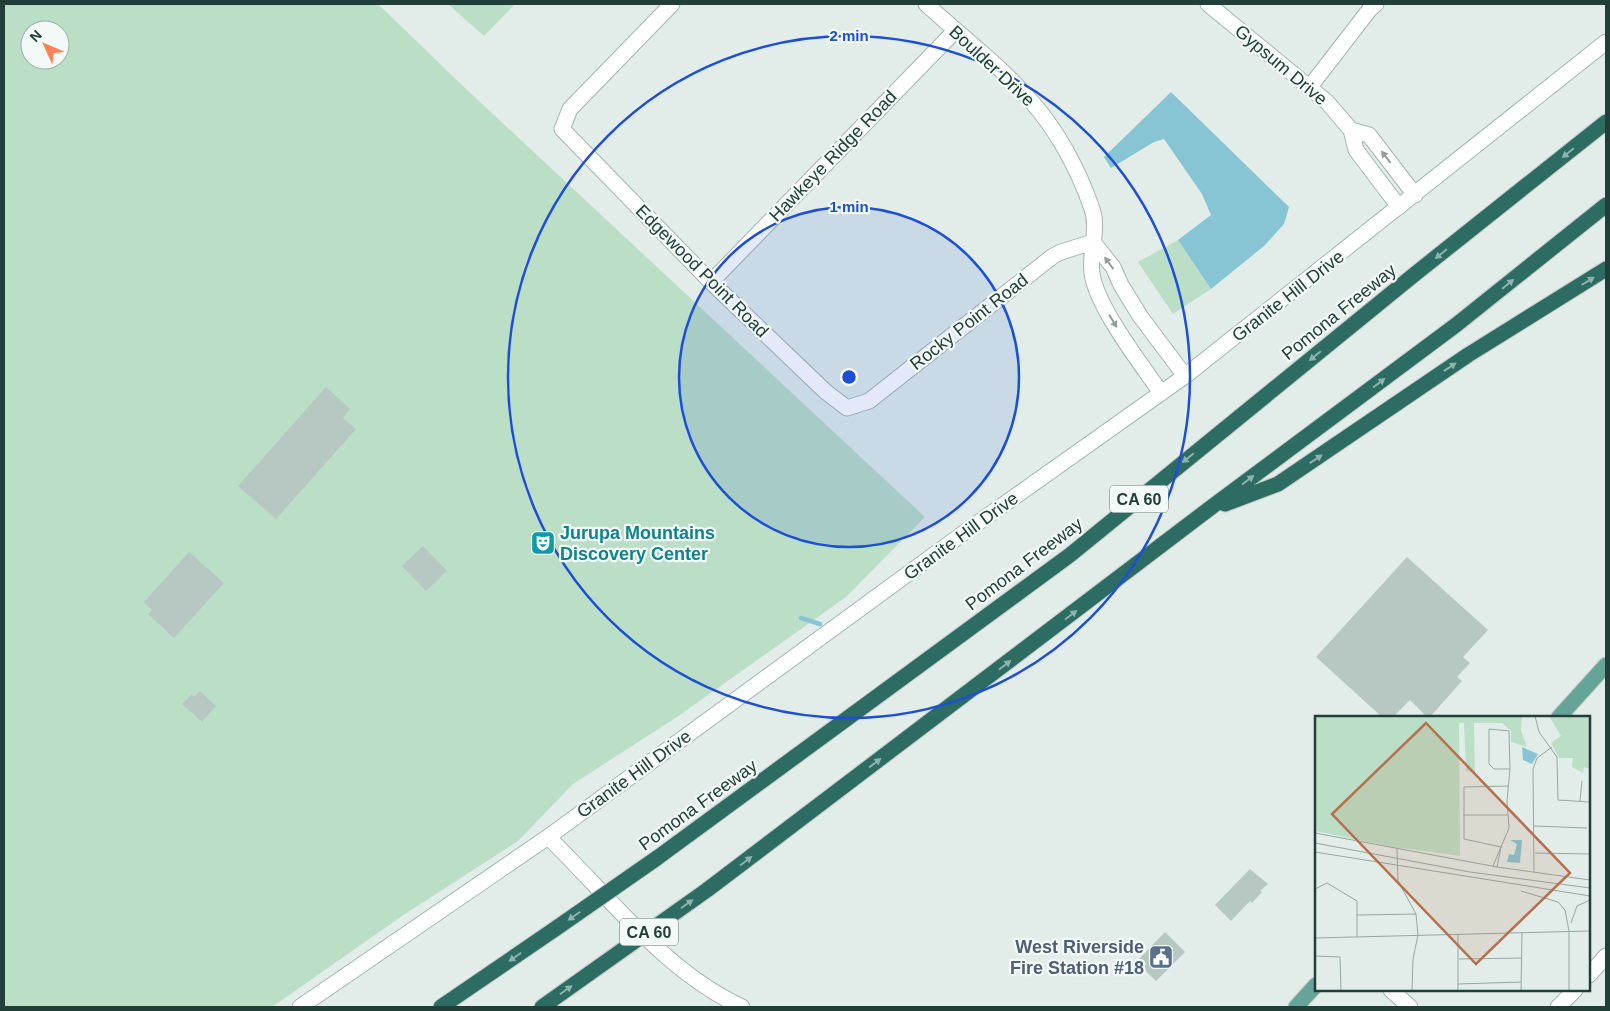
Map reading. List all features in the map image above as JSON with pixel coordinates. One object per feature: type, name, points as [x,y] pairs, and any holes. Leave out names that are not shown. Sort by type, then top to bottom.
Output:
[{"type":"highway","name":"Pomona Freeway","points":[[442,1007],[657,858],[1070,555],[1606,122]]},
{"type":"highway","name":"CA 60","points":[[542,1007],[707,890],[1209,509],[1456,325],[1606,205]]},
{"type":"highway","points":[[1209,509],[1278,484],[1468,355],[1606,269]]},
{"type":"main road","points":[[1560,716],[1606,665]]},
{"type":"main road","points":[[1296,1007],[1315,986]]},
{"type":"street","name":"Edgewood Point Road","points":[[672,4],[570,109],[562,129],[711,282],[826,392],[848,408]]},
{"type":"street","name":"Boulder Drive","points":[[926,4],[1010,79],[1048,121],[1071,161],[1092,206],[1096,226],[1093,242],[1092,273],[1102,304],[1161,394]]},
{"type":"street","name":"Gypsum Drive","points":[[1208,4],[1327,102],[1350,130],[1356,150],[1399,207]]},
{"type":"street","points":[[1309,88],[1370,9],[1376,4]]},
{"type":"street","name":"Hawkeye Ridge Road","points":[[711,282],[955,31]]},
{"type":"street","name":"Granite Hill Drive","points":[[300,1007],[548,837],[957,538],[1161,394],[1415,195],[1606,42]]},
{"type":"street","name":"Gypsum Drive","points":[[1350,130],[1369,135],[1415,195]]},
{"type":"street","points":[[1093,242],[1113,267],[1121,285],[1140,316],[1185,376]]},
{"type":"street","name":"Rocky Point Road","points":[[848,408],[869,401],[1053,256],[1093,242]]},
{"type":"street","points":[[1099,294],[1121,285]]},
{"type":"street","points":[[548,837],[672,963],[699,983],[742,1007]]},
{"type":"street","points":[[1590,974],[1606,956]]},
{"type":"street","points":[[1392,991],[1410,1007]]},
{"type":"street","points":[[1558,1007],[1574,991]]},
{"type":"green space","name":"Jurupa Mountains Discovery Center","points":[[4,4],[378,4],[464,87],[925,517],[846,597],[677,717],[573,784],[518,841],[405,914],[272,1007],[4,1007]]},
{"type":"green space","points":[[448,4],[515,4],[484,36]]},
{"type":"green space","points":[[1178,240],[1211,289],[1173,314],[1138,262]]},
{"type":"water","points":[[1171,92],[1289,207],[1284,224],[1264,246],[1211,289],[1178,240],[1211,215],[1202,194],[1164,139],[1154,142],[1111,168],[1104,157]]},
{"type":"building","points":[[326,387],[350,409],[343,418],[356,429],[276,519],[238,486]]},
{"type":"building","points":[[423,546],[447,571],[426,591],[402,566]]},
{"type":"building","points":[[189,552],[224,583],[174,638],[148,614],[152,610],[144,602]]},
{"type":"building","points":[[1407,557],[1488,630],[1463,657],[1470,663],[1457,677],[1462,681],[1431,716],[1426,716],[1410,700],[1394,716],[1381,716],[1316,657]]},
{"type":"building","points":[[200,691],[216,706],[202,722],[182,704],[192,694],[194,697]]},
{"type":"building","points":[[1250,869],[1268,884],[1260,891],[1262,892],[1252,903],[1250,901],[1231,921],[1215,905]]},
{"type":"building","name":"West Riverside Fire Station #18","points":[[1165,932],[1185,952],[1156,981],[1136,962]]},
{"type":"waterway","points":[[801,618],[820,624]]},
{"type":"place","name":"Jurupa Mountains Discovery Center","points":[[543,543]]},
{"type":"place","name":"West Riverside Fire Station #18","points":[[1161,957]]}]
